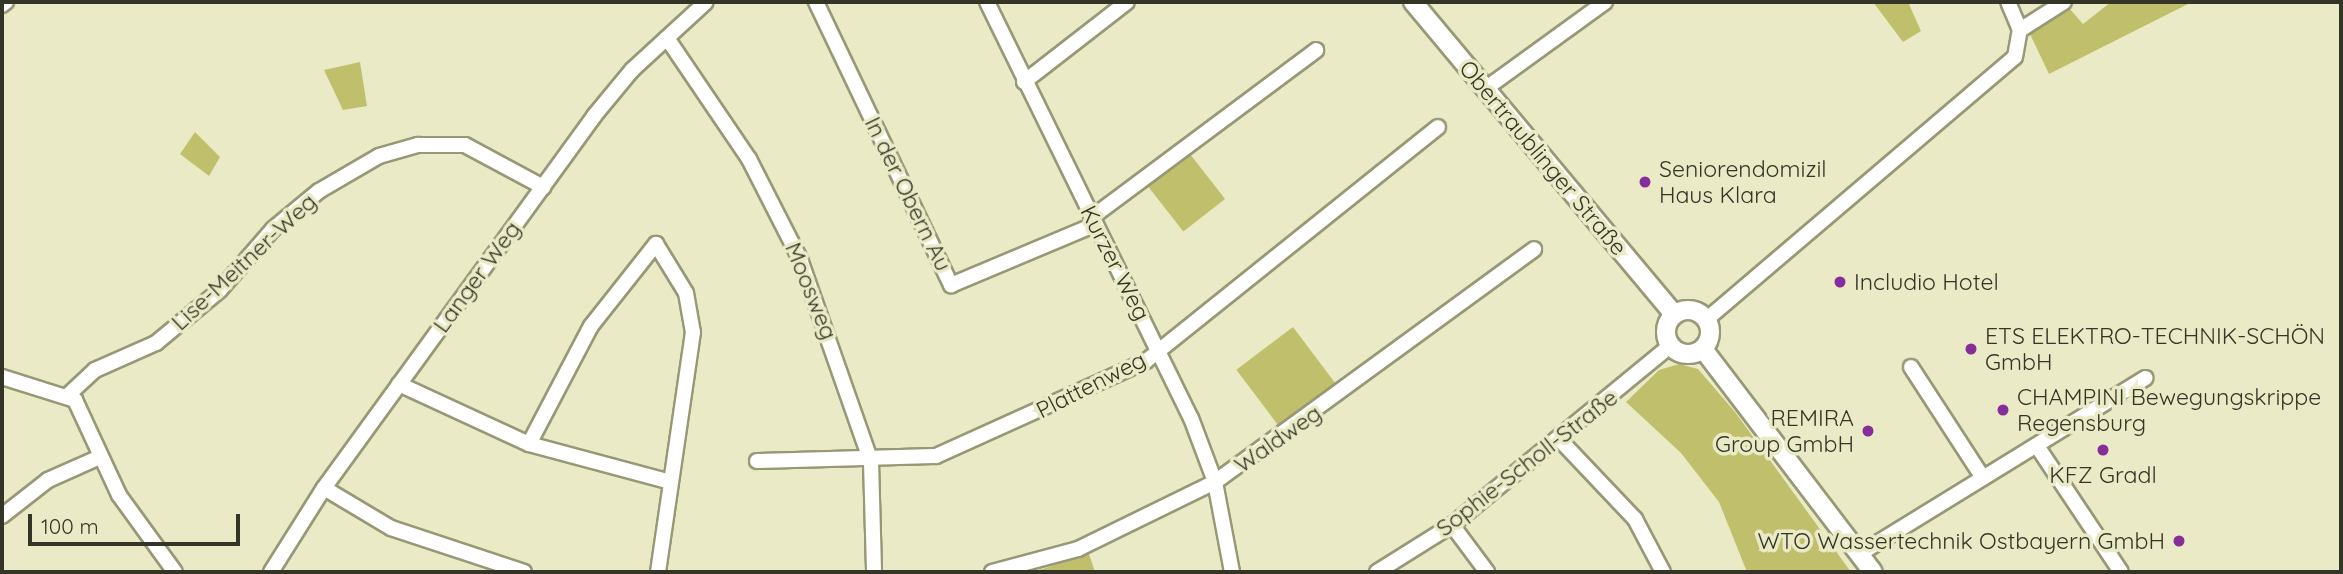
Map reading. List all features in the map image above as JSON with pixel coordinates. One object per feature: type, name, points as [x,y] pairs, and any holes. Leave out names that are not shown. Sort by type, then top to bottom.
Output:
[{"type":"street","name":"Langer Weg","points":[[271,572],[324,488],[543,187],[632,70],[706,2]]},
{"type":"street","name":"In der Obern Au","points":[[816,2],[951,285],[1093,221],[1315,50]]},
{"type":"street","name":"Kurzer Weg","points":[[988,2],[1024,82],[1159,348],[1215,482],[1232,572]]},
{"type":"street","points":[[1024,82],[1127,2]]},
{"type":"street","name":"Obertraublinger Straße","points":[[1413,2],[1674,314]]},
{"type":"street","points":[[1485,89],[1605,2]]},
{"type":"street","points":[[1707,319],[2003,69],[2021,43],[2021,30],[2008,2]]},
{"type":"street","points":[[2021,30],[2064,2]]},
{"type":"street","name":"Moosweg","points":[[667,38],[749,159],[800,259],[871,462],[874,572]]},
{"type":"street","name":"Plattenweg","points":[[757,461],[871,462],[936,456],[977,442],[1146,361],[1438,127]]},
{"type":"street","name":"Lise-Meitner-Weg","points":[[67,396],[95,370],[156,344],[220,289],[273,229],[319,191],[379,156],[418,145],[465,145],[543,187]]},
{"type":"street","points":[[529,444],[590,326],[656,244],[686,293],[693,332],[667,481],[658,572]]},
{"type":"street","name":"Waldweg","points":[[992,572],[1078,549],[1215,482],[1534,249]]},
{"type":"street","points":[[1692,310],[1707,319],[1709,340],[1703,349],[1686,354],[1671,346],[1665,329],[1674,314],[1692,310]]},
{"type":"street","name":"Sophie-Scholl-Straße","points":[[1377,572],[1452,525],[1561,441],[1671,346]]},
{"type":"street","points":[[1703,349],[1874,572]]},
{"type":"street","points":[[1911,367],[1983,478]]},
{"type":"street","points":[[2,377],[67,396],[82,409],[100,457],[139,528],[169,570]]},
{"type":"street","points":[[1861,553],[2146,378]]},
{"type":"street","points":[[399,384],[529,444],[667,481]]},
{"type":"street","points":[[1561,441],[1635,519],[1663,572]]},
{"type":"street","points":[[2037,446],[2121,572]]},
{"type":"street","points":[[2,516],[38,487],[100,457]]},
{"type":"street","points":[[324,488],[391,528],[524,572]]},
{"type":"street","points":[[1452,525],[1487,572]]},
{"type":"shaded area","points":[[1873,2],[1908,2],[1921,31],[1903,42]]},
{"type":"shaded area","points":[[2111,2],[2192,2],[2049,74],[2030,34],[2069,8],[2083,24]]},
{"type":"shaded area","points":[[360,62],[367,106],[343,110],[324,70]]},
{"type":"shaded area","points":[[195,132],[220,157],[209,176],[180,154]]},
{"type":"shaded area","points":[[1190,154],[1225,199],[1183,232],[1148,187]]},
{"type":"shaded area","points":[[1293,327],[1338,387],[1281,430],[1236,370]]},
{"type":"shaded area","points":[[1679,364],[1698,369],[1735,412],[1851,572],[1747,572],[1719,502],[1681,453],[1626,402],[1659,370]]},
{"type":"shaded area","points":[[1089,554],[1095,572],[1036,572],[1036,571]]},
{"type":"place","name":"Seniorendomizil Haus Klara","points":[[1645,182]]},
{"type":"place","name":"Includio Hotel","points":[[1840,282]]},
{"type":"place","name":"ETS ELEKTRO-TECHNIK-SCHÖN GmbH","points":[[1971,349]]},
{"type":"place","name":"CHAMPINI Bewegungskrippe Regensburg","points":[[2003,410]]},
{"type":"place","name":"REMIRA Group GmbH","points":[[1868,431]]},
{"type":"place","name":"KFZ Gradl","points":[[2103,450]]},
{"type":"place","name":"WTO Wassertechnik Ostbayern GmbH","points":[[2179,541]]}]
